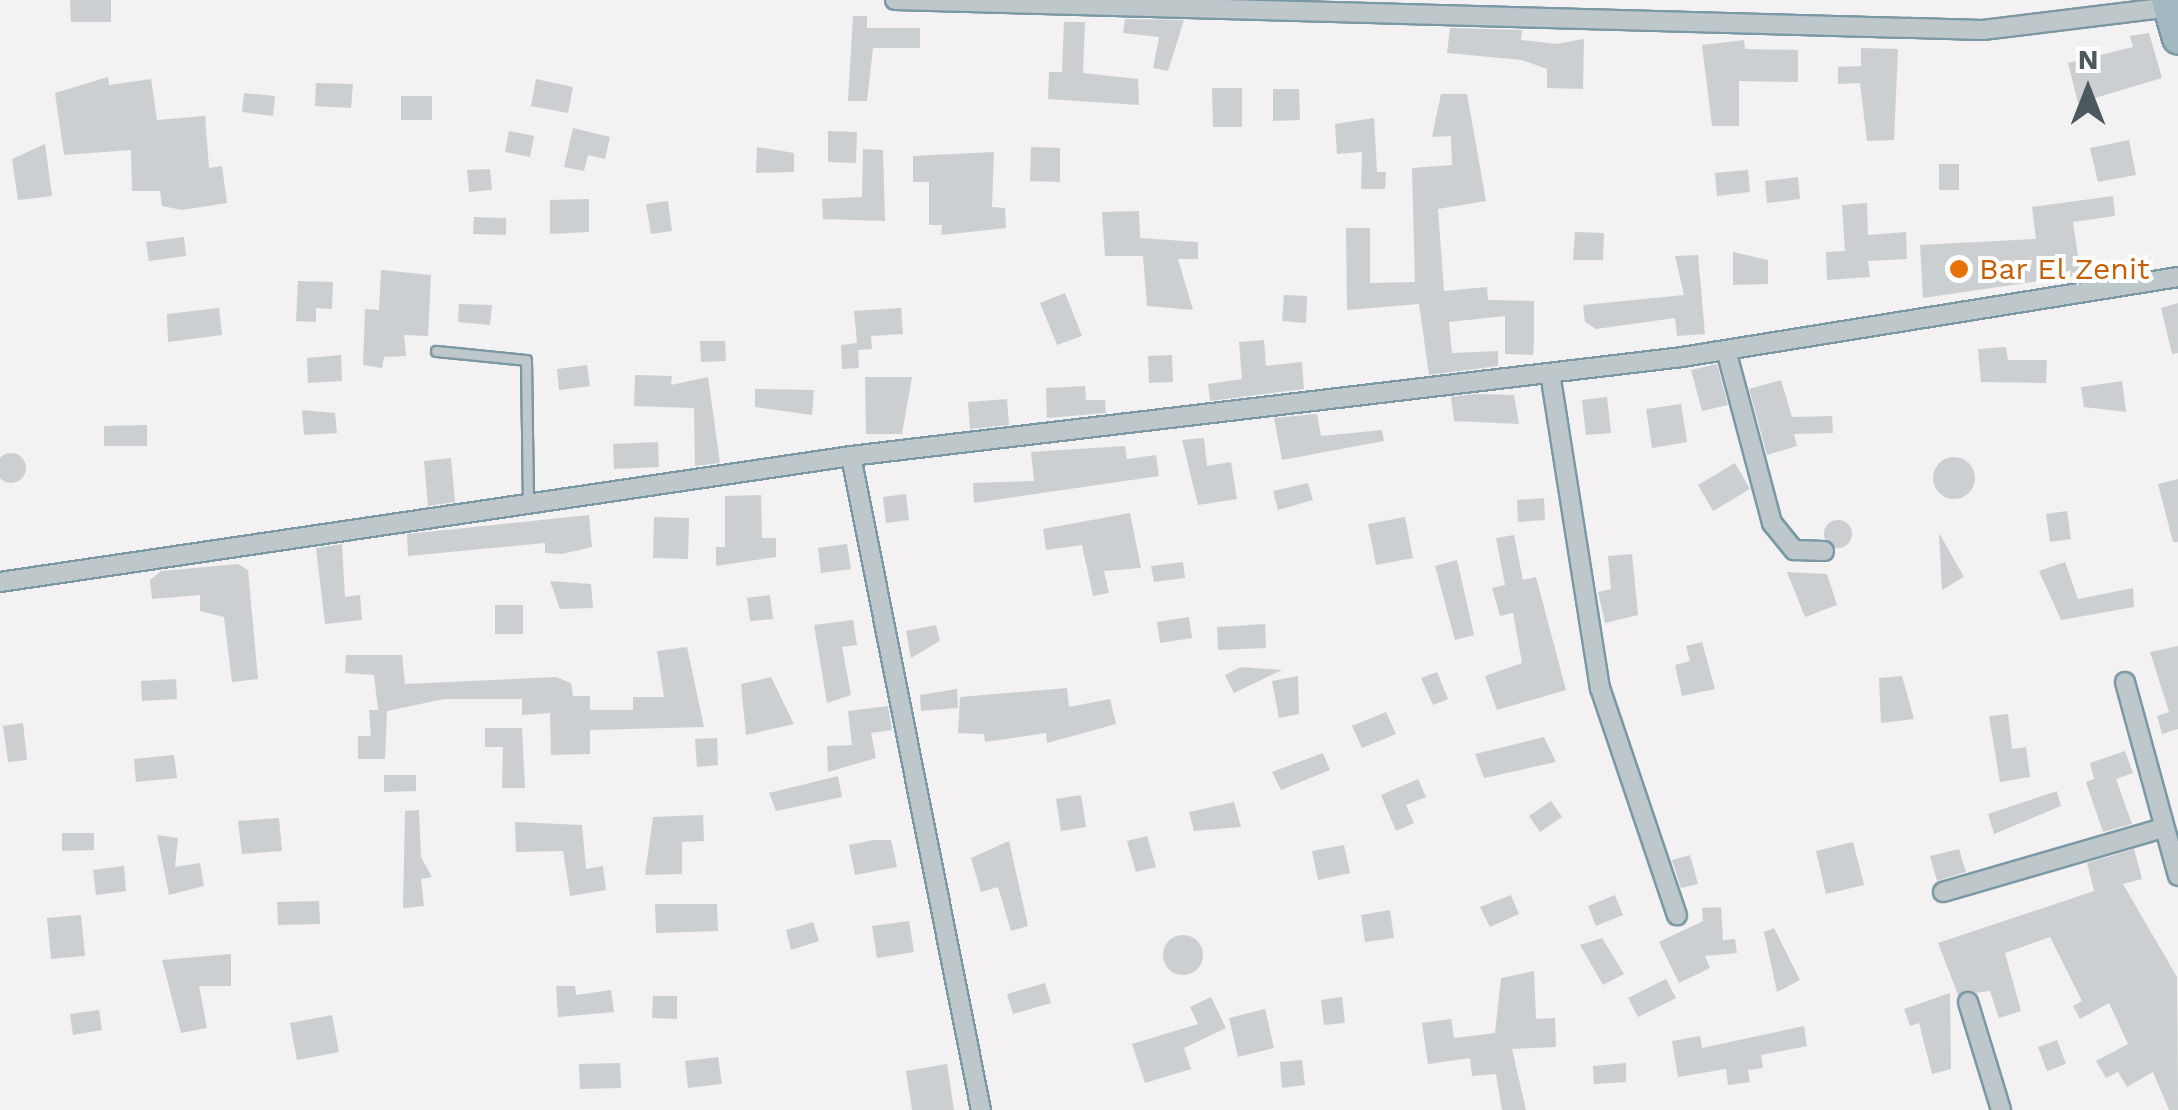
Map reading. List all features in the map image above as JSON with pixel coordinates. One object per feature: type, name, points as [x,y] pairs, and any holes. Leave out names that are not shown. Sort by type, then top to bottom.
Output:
[{"type":"highway","points":[[2168,3],[2178,38]]},
{"type":"street","points":[[895,0],[1983,30],[2168,3]]},
{"type":"street","points":[[0,582],[851,456],[1726,350],[2178,277]]},
{"type":"street","points":[[1726,350],[1772,523],[1794,550],[1824,551]]},
{"type":"street","points":[[1550,373],[1600,688],[1677,915]]},
{"type":"street","points":[[851,456],[981,1110]]},
{"type":"street","points":[[2125,682],[2160,829],[2178,876]]},
{"type":"street","points":[[1944,892],[2160,829]]},
{"type":"street","points":[[1968,1002],[2001,1110]]},
{"type":"lane","points":[[436,351],[526,360],[528,503]]},
{"type":"building","points":[[70,0],[111,0],[111,22],[71,22]]},
{"type":"building","points":[[853,16],[867,16],[867,28],[920,28],[920,48],[873,48],[867,101],[848,101]]},
{"type":"building","points":[[1125,19],[1184,20],[1168,71],[1153,68],[1159,37],[1123,33]]},
{"type":"building","points":[[1064,22],[1085,22],[1083,73],[1138,79],[1139,105],[1048,99],[1049,72],[1062,72]]},
{"type":"building","points":[[1450,28],[1522,30],[1521,40],[1556,44],[1584,39],[1583,89],[1547,88],[1547,69],[1522,60],[1447,53]]},
{"type":"building","points":[[2149,33],[2162,78],[2078,103],[2068,63],[2133,47],[2130,36]]},
{"type":"building","points":[[1744,40],[1745,49],[1798,50],[1798,82],[1739,81],[1739,126],[1712,126],[1702,45]]},
{"type":"building","points":[[1861,48],[1898,49],[1894,140],[1867,141],[1860,83],[1838,84],[1838,67],[1861,66]]},
{"type":"building","points":[[108,77],[109,85],[151,79],[157,120],[205,116],[209,168],[222,166],[227,203],[182,210],[162,206],[160,191],[132,191],[131,150],[64,155],[55,93]]},
{"type":"building","points":[[536,79],[573,87],[568,113],[531,106]]},
{"type":"building","points":[[316,83],[353,84],[351,108],[315,106]]},
{"type":"building","points":[[1212,88],[1242,88],[1242,127],[1213,127]]},
{"type":"building","points":[[1273,89],[1299,89],[1300,120],[1273,121]]},
{"type":"building","points":[[244,93],[275,96],[273,116],[242,112]]},
{"type":"building","points":[[1441,94],[1467,94],[1486,201],[1438,209],[1444,291],[1487,287],[1488,300],[1534,301],[1534,342],[1533,355],[1505,354],[1505,316],[1449,322],[1452,353],[1498,351],[1498,366],[1429,375],[1419,304],[1347,310],[1346,228],[1370,228],[1370,283],[1415,282],[1412,168],[1452,165],[1451,136],[1432,137]]},
{"type":"building","points":[[401,96],[432,96],[432,120],[401,120]]},
{"type":"building","points":[[1374,118],[1377,172],[1386,172],[1385,189],[1361,189],[1362,152],[1337,154],[1335,124]]},
{"type":"building","points":[[573,128],[610,137],[605,159],[588,155],[584,171],[564,167]]},
{"type":"building","points":[[509,131],[534,136],[530,157],[505,152]]},
{"type":"building","points":[[828,131],[857,132],[856,163],[828,162]]},
{"type":"building","points":[[2129,140],[2136,175],[2098,182],[2090,148]]},
{"type":"building","points":[[45,144],[52,196],[18,200],[12,159]]},
{"type":"building","points":[[757,147],[794,153],[794,172],[756,173]]},
{"type":"building","points":[[1031,147],[1060,148],[1060,182],[1030,181]]},
{"type":"building","points":[[863,149],[883,150],[885,221],[823,219],[822,199],[862,197]]},
{"type":"building","points":[[994,152],[992,207],[1005,208],[1006,228],[941,235],[942,225],[929,225],[929,182],[913,182],[913,156]]},
{"type":"building","points":[[1939,164],[1959,164],[1959,190],[1939,190]]},
{"type":"building","points":[[490,169],[492,190],[469,192],[467,170]]},
{"type":"building","points":[[1748,170],[1750,192],[1717,196],[1715,173]]},
{"type":"building","points":[[1798,177],[1800,199],[1767,203],[1765,181]]},
{"type":"building","points":[[2113,196],[2115,216],[2073,222],[2081,275],[1923,298],[1920,245],[2036,239],[2032,207]]},
{"type":"building","points":[[589,199],[589,232],[550,234],[550,200]]},
{"type":"building","points":[[668,201],[672,231],[651,234],[646,204]]},
{"type":"building","points":[[1867,203],[1868,235],[1906,232],[1907,259],[1868,261],[1870,277],[1827,280],[1826,252],[1845,251],[1842,205]]},
{"type":"building","points":[[1139,211],[1140,238],[1198,242],[1198,259],[1178,259],[1193,310],[1147,306],[1143,256],[1105,256],[1102,212]]},
{"type":"building","points":[[474,217],[506,218],[506,235],[473,234]]},
{"type":"building","points":[[1575,232],[1604,233],[1603,260],[1573,260]]},
{"type":"building","points":[[184,237],[186,256],[149,261],[146,242]]},
{"type":"building","points":[[1733,252],[1768,260],[1768,284],[1733,285]]},
{"type":"building","points":[[1698,255],[1705,334],[1677,336],[1675,318],[1596,329],[1585,322],[1583,305],[1684,295],[1675,256]]},
{"type":"building","points":[[381,270],[431,275],[428,336],[404,335],[406,356],[384,357],[382,368],[363,365],[365,309],[379,310]]},
{"type":"building","points":[[298,281],[333,282],[332,309],[316,308],[316,322],[296,321]]},
{"type":"building","points":[[1065,293],[1082,336],[1057,345],[1040,303]]},
{"type":"building","points":[[1284,295],[1307,296],[1306,323],[1282,321]]},
{"type":"building","points":[[2178,303],[2178,353],[2172,354],[2161,308]]},
{"type":"building","points":[[459,304],[492,305],[490,325],[458,322]]},
{"type":"building","points":[[219,308],[222,335],[168,342],[167,314]]},
{"type":"building","points":[[901,308],[903,334],[871,336],[872,349],[858,350],[859,368],[842,369],[841,345],[857,343],[854,311]]},
{"type":"building","points":[[1264,340],[1266,366],[1302,362],[1304,389],[1210,401],[1208,384],[1242,379],[1239,342]]},
{"type":"building","points":[[700,341],[725,341],[726,361],[701,362]]},
{"type":"building","points":[[2006,347],[2008,360],[2047,360],[2046,383],[1981,382],[1978,349]]},
{"type":"building","points":[[341,355],[342,381],[308,383],[307,358]]},
{"type":"building","points":[[1172,355],[1173,382],[1149,383],[1148,356]]},
{"type":"building","points":[[1717,364],[1728,405],[1702,411],[1691,370]]},
{"type":"building","points":[[587,365],[590,386],[559,390],[557,369]]},
{"type":"building","points":[[635,375],[672,376],[671,385],[708,377],[720,463],[695,466],[694,408],[634,406]]},
{"type":"building","points":[[865,377],[912,377],[902,434],[866,434]]},
{"type":"building","points":[[1781,380],[1792,417],[1832,416],[1833,433],[1794,434],[1797,446],[1767,455],[1749,389]]},
{"type":"building","points":[[2122,381],[2126,412],[2084,407],[2081,387]]},
{"type":"building","points":[[1085,386],[1086,400],[1105,400],[1106,413],[1047,418],[1046,388]]},
{"type":"building","points":[[755,389],[814,390],[812,415],[755,407]]},
{"type":"building","points":[[1514,395],[1519,424],[1454,421],[1451,397]]},
{"type":"building","points":[[1607,397],[1611,433],[1586,435],[1582,400]]},
{"type":"building","points":[[1007,399],[1009,425],[970,429],[968,402]]},
{"type":"building","points":[[1681,404],[1687,442],[1652,448],[1646,409]]},
{"type":"building","points":[[302,410],[335,413],[337,433],[304,435]]},
{"type":"building","points":[[1317,414],[1321,436],[1382,430],[1384,441],[1282,460],[1274,418]]},
{"type":"building","points":[[147,425],[147,446],[104,446],[104,426]]},
{"type":"building","points":[[1204,438],[1207,466],[1231,462],[1237,499],[1198,505],[1182,440]]},
{"type":"building","points":[[658,442],[659,467],[614,469],[613,444]]},
{"type":"building","points":[[1125,446],[1127,459],[1156,455],[1159,476],[974,503],[973,483],[1034,481],[1031,452]]},
{"type":"building","points":[[11,453],[22,457],[26,468],[22,479],[11,483],[0,479],[-4,468],[0,457]]},
{"type":"building","points":[[1954,457],[1969,463],[1975,478],[1969,493],[1954,499],[1939,493],[1933,478],[1939,463]]},
{"type":"building","points":[[451,458],[455,502],[428,506],[424,461]]},
{"type":"building","points":[[1735,463],[1750,489],[1713,511],[1698,485]]},
{"type":"building","points":[[2178,479],[2178,542],[2173,542],[2158,484]]},
{"type":"building","points":[[1308,483],[1313,500],[1278,510],[1273,491]]},
{"type":"building","points":[[906,494],[909,520],[886,523],[883,497]]},
{"type":"building","points":[[761,495],[762,538],[776,538],[776,557],[716,566],[716,547],[725,547],[725,496]]},
{"type":"building","points":[[1544,498],[1545,520],[1518,522],[1517,500]]},
{"type":"building","points":[[2067,511],[2071,539],[2050,542],[2046,514]]},
{"type":"building","points":[[1130,513],[1141,568],[1104,571],[1109,593],[1093,596],[1082,545],[1046,550],[1043,529]]},
{"type":"building","points":[[589,515],[592,547],[562,554],[545,553],[545,543],[408,556],[407,534]]},
{"type":"building","points":[[654,517],[689,518],[688,559],[653,558]]},
{"type":"building","points":[[1405,517],[1413,558],[1376,565],[1368,524]]},
{"type":"building","points":[[1838,520],[1848,524],[1852,534],[1848,544],[1838,548],[1828,544],[1824,534],[1828,524]]},
{"type":"building","points":[[1939,533],[1964,577],[1942,590]]},
{"type":"building","points":[[1514,535],[1523,580],[1536,577],[1566,690],[1497,710],[1485,676],[1522,663],[1513,613],[1500,616],[1492,588],[1505,585],[1496,538]]},
{"type":"building","points":[[342,544],[345,597],[360,595],[362,620],[325,624],[316,548]]},
{"type":"building","points":[[847,544],[851,569],[821,573],[818,548]]},
{"type":"building","points":[[1632,554],[1638,615],[1605,623],[1598,592],[1611,589],[1608,556]]},
{"type":"building","points":[[1457,560],[1474,635],[1455,640],[1435,566]]},
{"type":"building","points":[[1183,562],[1185,578],[1154,582],[1151,566]]},
{"type":"building","points":[[2065,562],[2078,599],[2133,588],[2134,607],[2061,620],[2039,571]]},
{"type":"building","points":[[238,564],[248,570],[258,679],[232,682],[224,617],[200,611],[200,595],[152,599],[150,580],[161,571]]},
{"type":"building","points":[[1787,572],[1827,574],[1837,605],[1805,617]]},
{"type":"building","points":[[550,581],[591,584],[593,608],[560,609]]},
{"type":"building","points":[[770,595],[773,619],[750,621],[747,598]]},
{"type":"building","points":[[495,605],[523,605],[523,634],[495,634]]},
{"type":"building","points":[[1189,617],[1192,638],[1160,643],[1157,622]]},
{"type":"building","points":[[853,620],[857,645],[842,647],[851,695],[827,703],[814,625]]},
{"type":"building","points":[[1265,624],[1266,648],[1218,650],[1217,627]]},
{"type":"building","points":[[936,625],[940,641],[911,658],[906,631]]},
{"type":"building","points":[[1702,642],[1715,689],[1682,696],[1675,665],[1690,661],[1686,646]]},
{"type":"building","points":[[2178,646],[2178,729],[2162,734],[2157,716],[2169,712],[2150,652]]},
{"type":"building","points":[[687,647],[704,727],[590,730],[590,754],[551,755],[550,713],[522,715],[522,699],[444,699],[387,711],[385,759],[358,759],[358,736],[371,736],[369,710],[378,710],[374,675],[345,673],[346,655],[402,655],[405,684],[556,677],[571,683],[573,696],[590,696],[590,710],[633,710],[633,697],[664,697],[657,651]]},
{"type":"building","points":[[1241,667],[1282,670],[1234,693],[1225,675]]},
{"type":"building","points":[[1437,672],[1448,699],[1433,705],[1421,678]]},
{"type":"building","points":[[1298,676],[1299,714],[1279,718],[1272,681]]},
{"type":"building","points":[[1902,676],[1914,719],[1881,723],[1879,678]]},
{"type":"building","points":[[771,677],[794,724],[746,735],[741,684]]},
{"type":"building","points":[[176,679],[177,699],[142,701],[141,681]]},
{"type":"building","points":[[1067,688],[1069,707],[1110,699],[1116,724],[1047,743],[1046,733],[985,742],[984,734],[958,733],[960,697]]},
{"type":"building","points":[[957,689],[958,708],[921,711],[920,695]]},
{"type":"building","points":[[888,706],[892,730],[871,733],[876,758],[828,772],[827,746],[852,745],[848,711]]},
{"type":"building","points":[[1386,712],[1396,734],[1362,748],[1352,726]]},
{"type":"building","points":[[2008,714],[2012,749],[2026,747],[2030,777],[2000,782],[1989,716]]},
{"type":"building","points":[[23,723],[27,760],[8,762],[3,726]]},
{"type":"building","points":[[485,728],[522,728],[525,788],[502,788],[503,747],[485,747]]},
{"type":"building","points":[[1544,737],[1556,762],[1484,778],[1475,754]]},
{"type":"building","points":[[717,738],[718,765],[697,767],[695,739]]},
{"type":"building","points":[[2125,751],[2133,773],[2116,779],[2132,824],[2103,832],[2086,782],[2094,779],[2090,763]]},
{"type":"building","points":[[1323,753],[1330,770],[1281,790],[1272,772]]},
{"type":"building","points":[[174,755],[177,778],[136,782],[134,759]]},
{"type":"building","points":[[384,775],[416,775],[416,791],[384,792]]},
{"type":"building","points":[[838,776],[842,797],[776,811],[769,793]]},
{"type":"building","points":[[1418,779],[1426,797],[1406,805],[1414,823],[1396,831],[1381,795]]},
{"type":"building","points":[[2057,791],[2061,806],[1994,834],[1988,814]]},
{"type":"building","points":[[1081,795],[1086,827],[1061,831],[1056,799]]},
{"type":"building","points":[[1551,801],[1562,817],[1540,832],[1529,816]]},
{"type":"building","points":[[1234,802],[1241,827],[1194,831],[1189,812]]},
{"type":"building","points":[[419,810],[421,857],[432,877],[421,879],[424,906],[403,908],[405,811]]},
{"type":"building","points":[[703,815],[704,841],[682,842],[682,874],[645,875],[653,817]]},
{"type":"building","points":[[279,818],[282,851],[242,854],[238,821]]},
{"type":"building","points":[[515,822],[582,825],[586,869],[603,866],[606,890],[570,896],[563,851],[516,852]]},
{"type":"building","points":[[62,833],[94,833],[94,850],[62,851]]},
{"type":"building","points":[[157,835],[178,838],[175,867],[200,863],[204,886],[169,895]]},
{"type":"building","points":[[1147,836],[1156,867],[1136,872],[1127,841]]},
{"type":"building","points":[[891,840],[897,867],[855,875],[849,845]]},
{"type":"building","points":[[1009,841],[1028,926],[1011,931],[998,887],[981,892],[971,858]]},
{"type":"building","points":[[1853,842],[1864,885],[1826,894],[1816,851]]},
{"type":"building","points":[[1344,845],[1350,873],[1318,880],[1312,851]]},
{"type":"building","points":[[1959,849],[1966,872],[1937,881],[1930,856]]},
{"type":"building","points":[[2134,849],[2142,879],[2123,884],[2177,977],[2178,1110],[2169,1110],[2153,1072],[2127,1087],[2118,1072],[2106,1078],[2096,1061],[2128,1044],[2109,1003],[2080,1019],[2073,1006],[2082,1001],[2050,937],[2005,953],[2021,1011],[1999,1018],[1990,991],[1958,995],[1938,943],[2094,891],[2087,863]]},
{"type":"building","points":[[1690,855],[1698,884],[1681,888],[1672,860]]},
{"type":"building","points":[[124,866],[126,891],[96,895],[93,870]]},
{"type":"building","points":[[1511,895],[1519,914],[1490,927],[1480,907]]},
{"type":"building","points":[[1615,895],[1623,915],[1596,926],[1588,906]]},
{"type":"building","points":[[319,901],[320,924],[278,925],[277,902]]},
{"type":"building","points":[[655,904],[717,904],[718,931],[656,933]]},
{"type":"building","points":[[1721,907],[1723,940],[1735,939],[1737,953],[1705,956],[1710,968],[1679,983],[1659,942],[1703,921],[1702,908]]},
{"type":"building","points":[[1390,910],[1394,938],[1365,942],[1361,915]]},
{"type":"building","points":[[81,915],[85,956],[51,959],[47,918]]},
{"type":"building","points":[[909,921],[914,952],[877,958],[872,926]]},
{"type":"building","points":[[813,922],[819,941],[791,950],[786,930]]},
{"type":"building","points":[[1774,928],[1800,980],[1777,992],[1764,932]]},
{"type":"building","points":[[1183,935],[1197,941],[1203,955],[1197,969],[1183,975],[1169,969],[1163,955],[1169,941]]},
{"type":"building","points":[[1602,938],[1624,974],[1603,985],[1580,945]]},
{"type":"building","points":[[231,954],[231,986],[199,986],[207,1028],[181,1033],[162,960]]},
{"type":"building","points":[[1534,971],[1536,1019],[1555,1018],[1556,1047],[1512,1049],[1526,1110],[1502,1110],[1496,1074],[1472,1076],[1470,1058],[1428,1064],[1422,1023],[1451,1019],[1454,1038],[1495,1033],[1501,978]]},
{"type":"building","points":[[1666,979],[1676,998],[1638,1017],[1628,998]]},
{"type":"building","points":[[1045,983],[1051,1003],[1013,1014],[1007,994]]},
{"type":"building","points":[[556,986],[575,986],[576,995],[611,990],[614,1012],[558,1017]]},
{"type":"building","points":[[1950,993],[1951,1069],[1932,1074],[1919,1023],[1910,1026],[1904,1009]]},
{"type":"building","points":[[653,996],[677,996],[677,1019],[652,1018]]},
{"type":"building","points":[[1211,997],[1226,1028],[1184,1048],[1191,1069],[1145,1083],[1132,1044],[1198,1024],[1190,1007]]},
{"type":"building","points":[[1342,997],[1345,1023],[1324,1025],[1321,1000]]},
{"type":"building","points":[[1265,1009],[1274,1048],[1238,1057],[1229,1018]]},
{"type":"building","points":[[99,1010],[102,1030],[73,1035],[70,1014]]},
{"type":"building","points":[[332,1015],[339,1052],[297,1060],[290,1023]]},
{"type":"building","points":[[1804,1026],[1807,1046],[1761,1055],[1763,1068],[1748,1070],[1750,1082],[1728,1085],[1726,1069],[1678,1077],[1672,1041],[1700,1036],[1702,1048]]},
{"type":"building","points":[[2057,1040],[2066,1064],[2047,1071],[2038,1047]]},
{"type":"building","points":[[718,1057],[722,1084],[688,1088],[685,1061]]},
{"type":"building","points":[[1302,1060],[1305,1085],[1282,1088],[1280,1062]]},
{"type":"building","points":[[620,1063],[621,1088],[580,1089],[579,1064]]},
{"type":"building","points":[[1626,1063],[1626,1082],[1594,1084],[1593,1066]]},
{"type":"building","points":[[947,1064],[954,1110],[912,1110],[906,1071]]},
{"type":"place","name":"Bar El Zenit","points":[[1959,269]]}]
